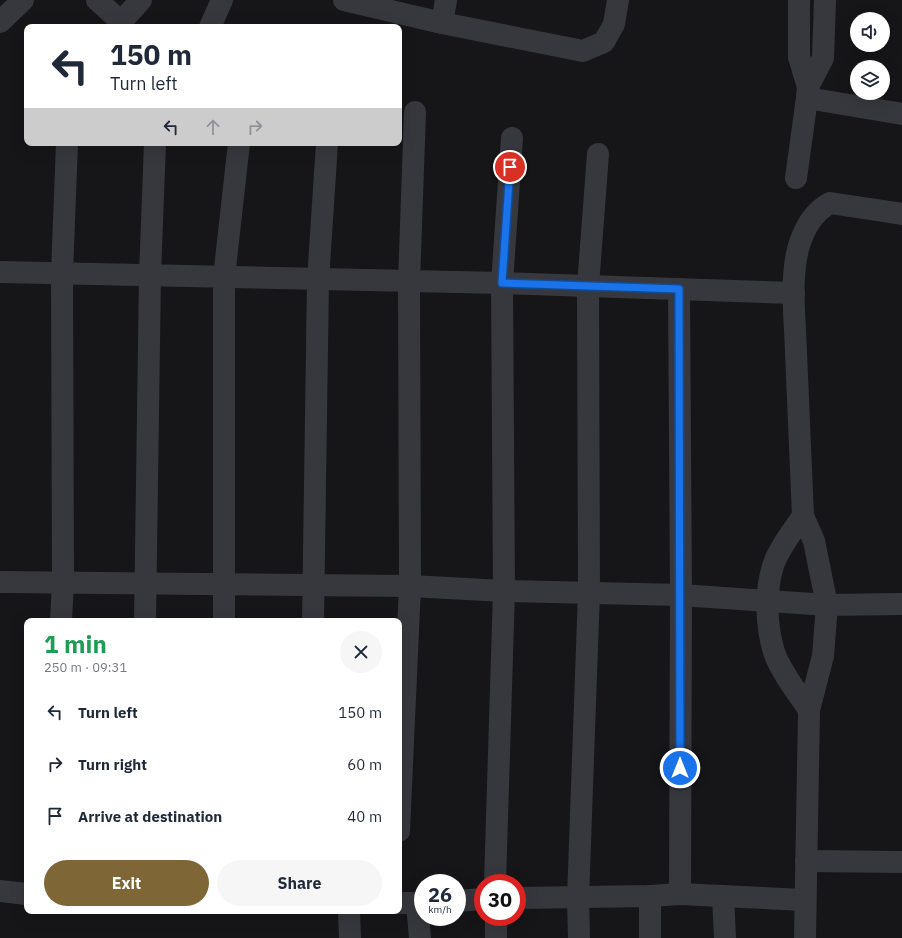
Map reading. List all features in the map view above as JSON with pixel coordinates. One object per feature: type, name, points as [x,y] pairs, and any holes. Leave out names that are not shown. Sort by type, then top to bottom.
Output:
[{"type":"street","points":[[0,22],[23,0]]},
{"type":"street","points":[[97,0],[121,22],[142,0]]},
{"type":"street","points":[[211,24],[222,0]]},
{"type":"street","points":[[344,0],[442,23],[583,51],[604,42],[614,24],[618,0]]},
{"type":"street","points":[[442,23],[446,0]]},
{"type":"street","points":[[799,0],[799,57],[808,92]]},
{"type":"street","points":[[796,178],[808,92],[823,58],[825,0]]},
{"type":"street","points":[[808,92],[902,114]]},
{"type":"street","points":[[402,764],[410,586],[409,282],[415,112]]},
{"type":"street","points":[[495,874],[504,591],[502,283],[512,138]]},
{"type":"street","points":[[61,618],[63,581],[62,273],[67,146]]},
{"type":"street","points":[[145,618],[150,275],[155,146]]},
{"type":"street","points":[[224,618],[224,277],[239,146]]},
{"type":"street","points":[[313,618],[318,280],[327,146]]},
{"type":"street","points":[[579,938],[578,898],[589,592],[588,286],[598,154]]},
{"type":"street","points":[[805,938],[809,710],[823,656],[827,605],[814,540],[803,516],[794,293],[798,250],[805,231],[821,208],[830,204],[902,214]]},
{"type":"street","points":[[0,272],[502,283],[794,293]]},
{"type":"street","points":[[679,289],[681,595],[680,894]]},
{"type":"street","points":[[803,516],[791,532],[773,566],[768,599],[768,620],[774,652],[785,674],[809,710]]},
{"type":"street","points":[[0,582],[63,581],[410,586],[504,591],[681,595],[768,599],[827,605],[902,604]]},
{"type":"street","points":[[806,861],[902,862]]},
{"type":"street","points":[[0,892],[24,894]]},
{"type":"street","points":[[526,898],[578,898],[680,894],[805,900]]},
{"type":"street","points":[[650,896],[650,938]]},
{"type":"street","points":[[723,896],[724,938]]},
{"type":"street","points":[[413,903],[420,938]]},
{"type":"street","points":[[349,914],[350,938]]},
{"type":"street","points":[[496,926],[496,938]]},
{"type":"route","points":[[510,167],[502,283],[679,289],[681,595],[680,768]]}]
